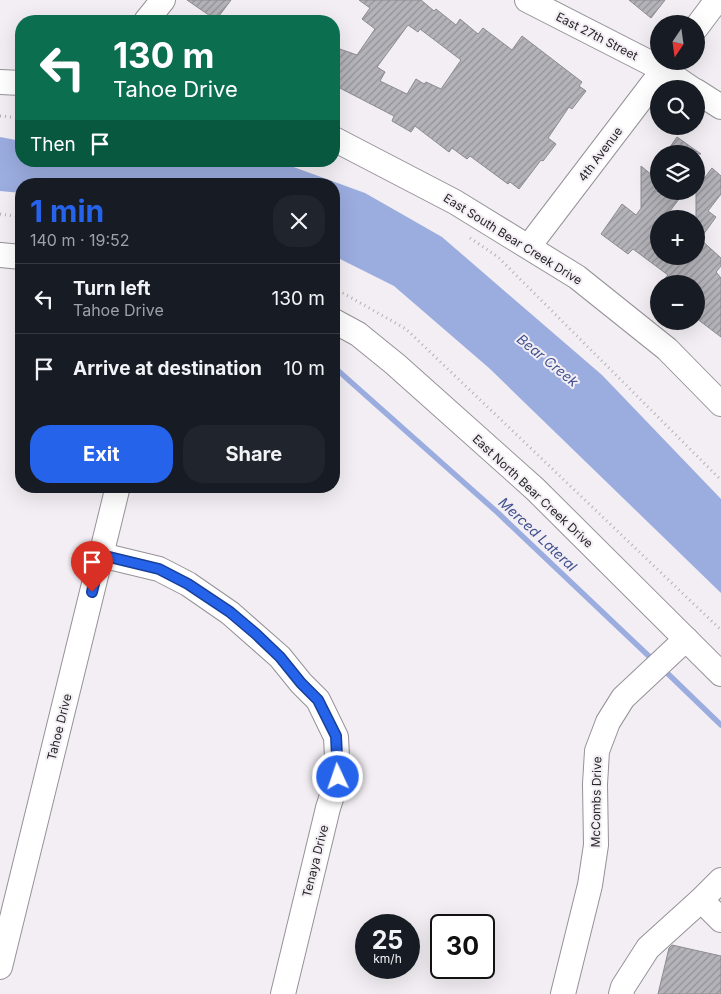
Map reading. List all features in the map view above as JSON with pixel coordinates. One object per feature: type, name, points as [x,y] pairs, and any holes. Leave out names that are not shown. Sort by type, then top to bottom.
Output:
[{"type":"street","points":[[151,15],[163,0]]},
{"type":"street","name":"East 27th Street","points":[[527,0],[650,58]]},
{"type":"street","points":[[705,16],[717,0]]},
{"type":"street","name":"4th Avenue","points":[[529,246],[664,70]]},
{"type":"street","name":"East 27th Street","points":[[671,70],[682,80]]},
{"type":"street","points":[[0,82],[15,83]]},
{"type":"street","points":[[705,97],[721,108]]},
{"type":"street","name":"East South Bear Creek Drive","points":[[340,142],[455,202],[577,277],[668,349],[721,404]]},
{"type":"street","points":[[0,255],[15,256]]},
{"type":"street","name":"East North Bear Creek Drive","points":[[340,324],[358,334],[395,364],[534,489],[678,646],[721,674]]},
{"type":"street","name":"Tahoe Drive","points":[[0,967],[116,493]]},
{"type":"street","name":"Tenaya Drive","points":[[101,555],[159,569],[188,584],[230,612],[280,657],[318,700],[336,736],[338,777],[328,808],[283,994]]},
{"type":"street","name":"McCombs Drive","points":[[563,994],[590,885],[596,845],[594,784],[597,751],[608,722],[623,698],[678,646]]},
{"type":"street","points":[[621,994],[623,987],[648,948],[721,880]]},
{"type":"street","points":[[701,900],[721,920]]},
{"type":"path","points":[[0,116],[15,117]]},
{"type":"path","points":[[0,214],[15,216]]},
{"type":"path","points":[[465,235],[498,256],[721,480]]},
{"type":"path","points":[[340,291],[406,329],[721,630]]},
{"type":"water","points":[[0,137],[15,140],[15,167],[294,167],[324,178],[15,178],[15,192],[0,191]]},
{"type":"water","name":"Bear Creek","points":[[340,184],[365,193],[442,237],[602,375],[721,499],[721,593],[489,368],[394,286],[340,259]]},
{"type":"building","points":[[187,0],[231,0],[220,15],[209,15]]},
{"type":"building","points":[[359,0],[421,0],[456,25],[460,19],[478,34],[483,28],[512,50],[522,36],[582,82],[579,86],[586,91],[572,109],[569,107],[548,138],[556,144],[519,189],[510,182],[508,184],[470,156],[467,159],[452,148],[449,152],[415,126],[411,132],[392,121],[394,116],[340,88],[340,49],[357,55],[375,29],[362,19],[370,8]],"holes":[[[408,25],[418,32],[420,29],[461,60],[441,89],[426,82],[424,84],[416,79],[407,94],[380,81],[385,72],[377,67]]]},
{"type":"building","points":[[629,0],[665,0],[650,17]]},
{"type":"building","points":[[677,137],[688,145],[671,145]]},
{"type":"building","points":[[641,166],[650,174],[650,196],[641,208]]},
{"type":"building","points":[[712,168],[721,176],[721,194],[708,211],[716,217],[705,232],[705,210],[696,210],[696,200],[705,200],[705,177]]},
{"type":"building","points":[[650,196],[650,200],[678,200],[671,210],[650,210],[650,262],[633,249],[628,254],[601,234],[622,204],[636,215]]},
{"type":"building","points":[[705,244],[721,258],[721,266],[716,272],[721,278],[721,337],[705,325],[705,275],[668,275],[655,265],[705,265]]},
{"type":"building","points":[[672,945],[721,956],[721,994],[658,994],[669,948]]},
{"type":"waterway","name":"Merced Lateral","points":[[340,372],[497,512],[654,661]]},
{"type":"waterway","name":"Merced Lateral","points":[[663,669],[721,725]]},
{"type":"route","points":[[92,592],[101,555],[159,569],[188,584],[230,612],[280,657],[318,700],[336,736],[338,777]]}]
